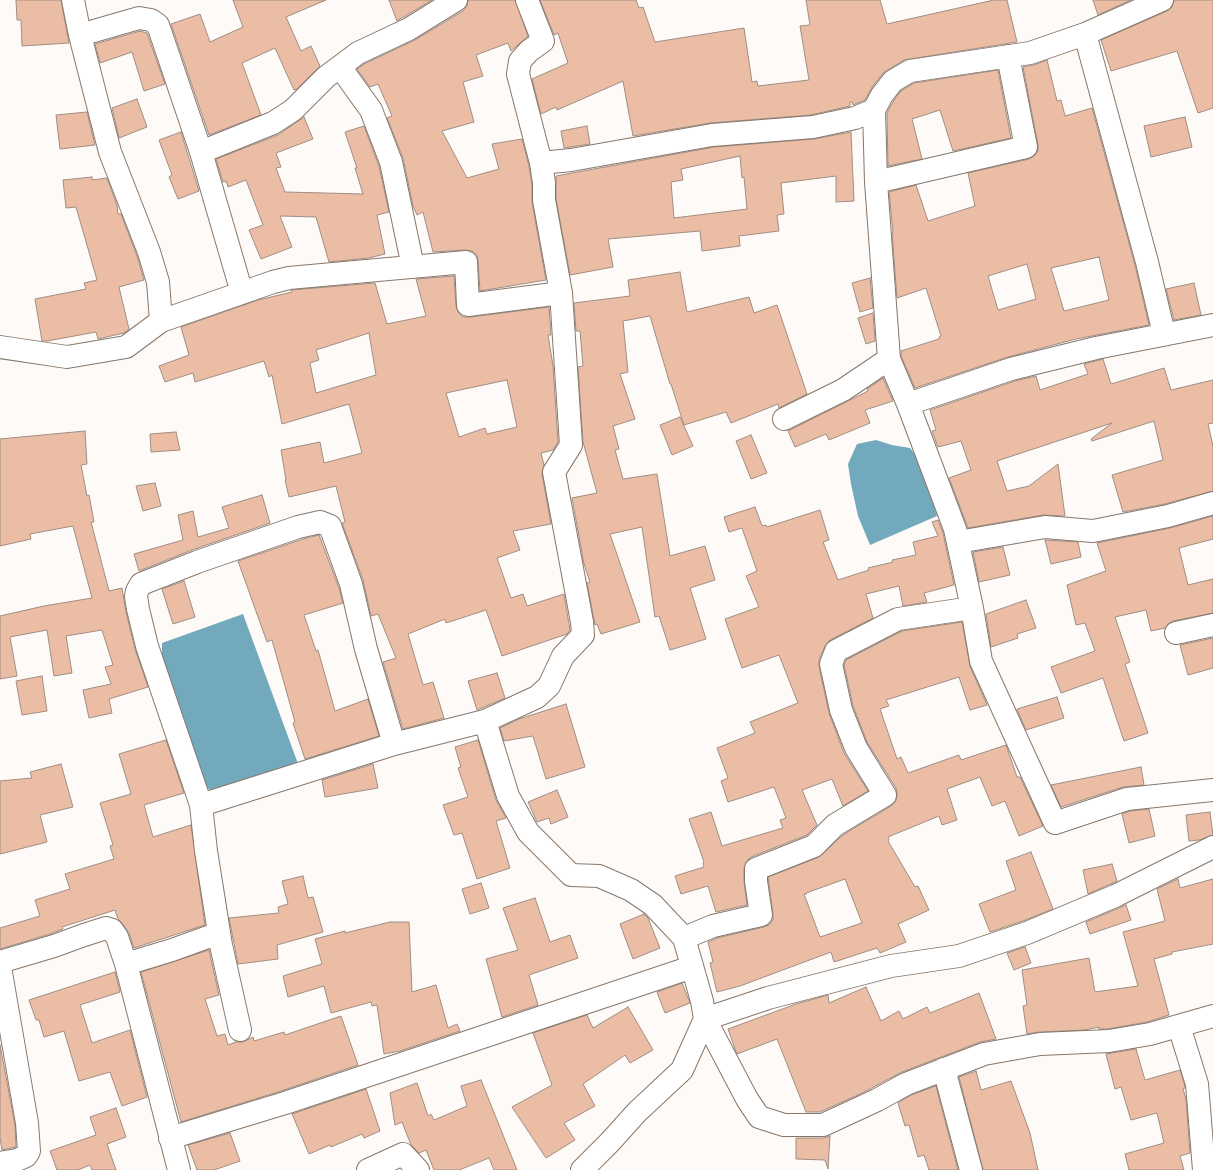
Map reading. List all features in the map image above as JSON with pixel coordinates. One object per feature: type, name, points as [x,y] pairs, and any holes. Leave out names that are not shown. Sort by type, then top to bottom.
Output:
[{"type":"street","points":[[73,0],[80,35],[110,152],[158,282],[161,321]]},
{"type":"street","points":[[201,152],[273,123],[293,110],[326,77],[358,53],[409,29],[456,0]]},
{"type":"street","points":[[201,805],[394,744],[485,721],[537,697],[549,686],[563,656],[583,635],[582,622],[554,472],[572,445],[562,293],[544,200],[544,183],[541,163],[518,74],[520,61],[529,51],[543,41],[527,0]]},
{"type":"street","points":[[1162,0],[1085,34],[1030,53],[910,70],[893,81],[882,95],[874,110],[876,182],[889,359],[908,404],[955,529],[982,661],[1055,823],[1127,799],[1213,790]]},
{"type":"street","points":[[80,35],[139,18],[151,20],[158,25],[201,152],[242,293]]},
{"type":"street","points":[[1085,34],[1147,262],[1164,334]]},
{"type":"street","points":[[876,182],[1026,147],[1008,56]]},
{"type":"street","points":[[340,67],[371,110],[391,162],[413,267]]},
{"type":"street","points":[[541,163],[571,160],[712,135],[814,127],[855,118],[874,110]]},
{"type":"street","points":[[0,347],[67,357],[126,347],[161,321],[289,278],[466,262],[468,305],[562,293]]},
{"type":"street","points":[[908,404],[1011,369],[1096,348],[1213,325]]},
{"type":"street","points":[[784,418],[843,390],[889,359]]},
{"type":"street","points":[[958,542],[1045,528],[1093,531],[1168,516],[1213,503]]},
{"type":"street","points":[[240,1030],[219,932],[206,851],[201,805],[147,646],[136,596],[141,584],[298,527],[320,522],[330,526],[351,584],[366,649],[394,744]]},
{"type":"street","points":[[684,938],[713,926],[761,915],[756,881],[756,869],[814,846],[835,825],[885,795],[856,748],[841,710],[831,664],[836,651],[898,618],[972,608]]},
{"type":"street","points":[[1176,633],[1213,625]]},
{"type":"street","points":[[485,721],[508,796],[528,832],[571,875],[600,876],[632,890],[653,905],[684,938],[702,1002],[705,1019],[759,1117],[784,1125],[823,1125],[877,1100],[906,1084],[984,1054],[1040,1044],[1109,1041],[1150,1034],[1213,1016]]},
{"type":"street","points":[[590,1167],[637,1112],[682,1070],[705,1019],[768,998],[891,966],[959,956],[1012,938],[1108,899],[1213,847]]},
{"type":"street","points":[[0,962],[54,946],[106,928],[112,930],[117,937],[126,964],[179,1170]]},
{"type":"street","points":[[126,964],[172,950],[219,932]]},
{"type":"street","points":[[0,966],[27,1123],[30,1151],[26,1156],[17,1160],[0,1163]]},
{"type":"street","points":[[170,1138],[285,1103],[692,967]]},
{"type":"street","points":[[1179,1026],[1197,1084],[1204,1170]]},
{"type":"street","points":[[944,1069],[971,1170]]},
{"type":"street","points":[[368,1170],[403,1154],[418,1170]]},
{"type":"water","points":[[876,440],[892,445],[910,448],[922,463],[937,516],[870,545],[858,516],[848,464],[857,444]]},
{"type":"water","points":[[243,614],[297,761],[295,773],[226,795],[197,785],[162,663],[162,643]]},
{"type":"building","points":[[16,0],[61,0],[69,43],[22,46],[21,20],[17,20]]},
{"type":"building","points":[[233,0],[326,0],[286,17],[301,51],[311,46],[320,66],[297,89],[294,90],[275,48],[242,63],[261,115],[209,135],[171,24],[200,14],[210,42],[243,27]]},
{"type":"building","points":[[389,0],[432,0],[397,21]]},
{"type":"building","points":[[468,0],[515,0],[528,36],[511,51],[508,43],[476,55],[483,76],[463,82],[474,122],[442,131],[467,178],[499,169],[492,144],[522,139],[529,166],[532,184],[532,202],[546,280],[480,291],[477,255],[472,251],[465,250],[433,252],[423,212],[417,215],[413,206],[403,158],[387,118],[392,116],[378,84],[370,87],[357,69],[364,64],[415,40],[463,11],[467,6]]},
{"type":"building","points":[[540,0],[636,0],[639,8],[643,7],[655,42],[744,28],[752,82],[757,81],[758,86],[809,80],[800,26],[810,25],[806,0],[880,0],[887,24],[994,0],[1007,0],[1017,42],[904,60],[883,73],[872,87],[865,100],[853,105],[852,102],[850,102],[850,106],[811,115],[710,123],[633,136],[623,81],[557,110],[556,107],[541,114],[532,79],[568,63],[558,33],[554,35]]},
{"type":"building","points":[[1093,0],[1131,0],[1098,15]]},
{"type":"building","points":[[1174,0],[1213,0],[1213,108],[1198,113],[1177,51],[1111,71],[1101,40],[1167,11],[1172,7]]},
{"type":"building","points":[[140,31],[147,33],[165,84],[144,91],[132,52],[100,63],[95,44]]},
{"type":"building","points":[[1047,60],[1057,101],[1061,100],[1065,116],[1092,108],[1135,265],[1149,325],[1076,339],[1008,357],[915,388],[901,356],[901,351],[939,339],[941,336],[926,288],[897,298],[889,192],[916,185],[928,221],[975,206],[968,173],[1029,159],[1034,156],[1038,151],[1038,145],[1023,67]],"holes":[[[1099,257],[1109,300],[1064,311],[1051,268]],[[1027,264],[1036,299],[998,310],[988,276]]]},
{"type":"building","points":[[998,70],[1011,138],[953,151],[940,110],[912,119],[922,159],[888,166],[887,113],[901,91],[914,83]]},
{"type":"building","points":[[137,99],[147,127],[119,138],[112,108]]},
{"type":"building","points":[[87,112],[95,145],[60,149],[56,115]]},
{"type":"building","points":[[304,117],[313,139],[276,153],[281,167],[276,168],[285,192],[363,194],[355,168],[357,168],[345,132],[364,126],[379,166],[389,212],[377,215],[385,254],[369,258],[329,262],[316,217],[280,216],[292,247],[261,259],[249,230],[263,225],[246,180],[228,187],[226,181],[223,182],[216,159],[278,135]]},
{"type":"building","points":[[1185,117],[1192,147],[1151,157],[1144,126]]},
{"type":"building","points":[[587,126],[590,144],[564,148],[561,131]]},
{"type":"building","points":[[181,132],[199,191],[178,199],[169,177],[172,175],[159,140]]},
{"type":"building","points":[[851,132],[854,201],[836,202],[836,176],[781,183],[784,214],[777,215],[779,231],[739,236],[740,246],[702,251],[700,231],[608,239],[613,267],[570,275],[556,199],[556,176],[714,147],[814,139]],"holes":[[[740,156],[742,178],[744,177],[747,209],[674,218],[671,182],[683,180],[681,169]]]},
{"type":"building","points":[[92,177],[92,180],[107,178],[117,205],[118,214],[121,214],[137,256],[144,280],[119,287],[129,329],[124,333],[98,339],[96,332],[42,341],[35,299],[86,289],[84,283],[97,280],[76,207],[66,208],[63,180]]},
{"type":"building","points":[[680,272],[687,312],[749,297],[754,313],[777,305],[807,394],[779,408],[778,404],[731,423],[726,412],[684,425],[650,316],[623,321],[628,372],[620,374],[635,419],[613,426],[619,449],[615,450],[623,479],[657,474],[670,556],[705,546],[715,580],[690,588],[706,639],[670,650],[659,616],[655,617],[642,527],[610,534],[640,622],[601,634],[597,624],[595,625],[587,583],[590,582],[584,564],[572,498],[597,493],[583,442],[578,367],[583,366],[580,331],[576,331],[574,303],[630,296],[628,280]]},
{"type":"building","points":[[454,276],[456,306],[458,312],[463,317],[549,307],[551,335],[548,335],[553,366],[558,442],[553,450],[541,453],[544,465],[542,474],[551,524],[513,531],[520,550],[497,558],[511,598],[523,594],[527,606],[564,594],[570,630],[567,634],[502,656],[486,610],[446,623],[445,619],[408,634],[423,685],[433,682],[444,718],[403,729],[383,662],[396,658],[378,614],[371,616],[363,580],[342,523],[345,522],[336,486],[289,497],[285,480],[281,450],[320,442],[324,463],[362,453],[349,404],[282,424],[272,375],[269,377],[264,361],[195,382],[193,373],[165,382],[159,366],[189,355],[181,327],[258,300],[292,292],[291,290],[375,283],[387,324],[426,316],[416,279]],"holes":[[[369,333],[376,375],[316,393],[310,363],[319,360],[316,350]],[[507,380],[517,427],[487,434],[485,428],[459,437],[446,393]]]},
{"type":"building","points":[[870,278],[873,308],[860,312],[852,283]]},
{"type":"building","points":[[1194,283],[1201,315],[1174,320],[1166,289]]},
{"type":"building","points":[[873,313],[875,341],[866,344],[858,318]]},
{"type":"building","points":[[1103,359],[1111,384],[1164,368],[1171,390],[1213,380],[1213,423],[1208,424],[1213,446],[1213,491],[1165,504],[1123,512],[1112,475],[1163,460],[1154,421],[1092,441],[1091,439],[1112,423],[997,461],[1007,491],[1029,486],[1058,464],[1065,516],[1043,515],[968,528],[949,478],[971,470],[961,441],[938,447],[932,431],[936,430],[930,410],[1015,381],[1036,376],[1040,390],[1088,374],[1084,364]]},
{"type":"building","points":[[883,378],[893,401],[865,410],[870,423],[829,440],[826,434],[795,447],[788,431],[868,391],[867,389]]},
{"type":"building","points":[[680,417],[693,446],[672,455],[660,425]]},
{"type":"building","points":[[85,431],[87,464],[81,465],[94,522],[91,522],[109,591],[122,588],[135,649],[148,687],[109,699],[112,713],[89,718],[83,690],[111,684],[105,667],[113,665],[102,630],[66,636],[72,673],[54,676],[47,630],[10,637],[17,676],[0,679],[0,616],[44,606],[92,598],[73,526],[30,534],[31,539],[0,546],[0,439]]},
{"type":"building","points":[[176,432],[180,450],[151,452],[150,434]]},
{"type":"building","points":[[751,435],[767,473],[751,479],[736,441]]},
{"type":"building","points":[[155,483],[161,506],[143,511],[136,486]]},
{"type":"building","points":[[262,495],[270,523],[192,550],[139,571],[134,554],[183,540],[178,515],[193,511],[198,537],[229,528],[222,507]]},
{"type":"building","points":[[755,507],[762,526],[766,525],[767,527],[820,510],[829,540],[823,542],[838,580],[869,570],[868,568],[893,562],[892,560],[916,555],[913,542],[938,536],[932,522],[938,520],[943,533],[954,585],[924,593],[927,602],[903,606],[899,586],[866,594],[873,618],[830,640],[825,646],[819,660],[819,666],[829,713],[844,753],[868,791],[843,806],[832,779],[802,790],[817,825],[807,835],[751,857],[746,862],[744,869],[747,905],[716,912],[708,886],[681,894],[675,876],[704,867],[704,862],[689,819],[711,812],[722,846],[783,828],[780,820],[786,818],[774,787],[728,802],[721,781],[728,778],[717,748],[755,733],[750,722],[798,703],[779,655],[742,668],[725,619],[759,607],[746,576],[757,571],[742,528],[729,532],[724,517]]},
{"type":"building","points":[[1213,516],[1213,539],[1179,548],[1188,585],[1213,579],[1213,613],[1173,621],[1165,628],[1151,631],[1146,610],[1115,617],[1130,662],[1125,664],[1148,733],[1124,741],[1103,678],[1061,693],[1051,667],[1095,651],[1085,623],[1076,625],[1067,585],[1106,571],[1097,543],[1170,528]]},
{"type":"building","points":[[319,535],[339,588],[343,603],[304,615],[316,651],[318,650],[335,711],[368,699],[379,736],[305,759],[293,723],[295,722],[272,640],[267,642],[238,561]]},
{"type":"building","points":[[1045,540],[1078,542],[1081,557],[1051,564]]},
{"type":"building","points":[[1003,547],[1010,575],[979,582],[973,552]]},
{"type":"building","points":[[184,581],[195,617],[173,624],[162,589]]},
{"type":"building","points":[[1026,600],[1036,628],[1017,634],[1018,638],[991,647],[986,614]]},
{"type":"building","points":[[962,622],[970,666],[987,705],[970,710],[959,677],[886,700],[889,706],[880,709],[897,759],[901,757],[908,773],[959,755],[961,760],[1006,745],[1017,777],[1020,777],[1043,826],[1019,836],[1005,801],[992,806],[980,777],[947,789],[957,820],[942,825],[939,816],[888,837],[888,841],[915,887],[918,886],[929,910],[898,924],[906,942],[880,953],[877,948],[834,962],[831,952],[740,986],[717,992],[710,963],[713,962],[708,942],[717,938],[769,925],[773,920],[773,914],[768,877],[819,857],[843,835],[891,806],[896,801],[896,788],[867,742],[853,706],[844,665],[846,660],[902,631]],"holes":[[[845,879],[862,923],[820,937],[804,894]]]},
{"type":"building","points":[[1213,638],[1213,668],[1188,675],[1180,645]]},
{"type":"building","points":[[497,673],[505,698],[477,710],[468,681]]},
{"type":"building","points":[[42,676],[47,711],[22,715],[16,681]]},
{"type":"building","points":[[1057,697],[1064,718],[1026,730],[1017,709]]},
{"type":"building","points":[[566,704],[585,767],[546,779],[533,736],[504,741],[500,728],[519,719]]},
{"type":"building","points":[[166,740],[184,793],[144,805],[153,837],[191,825],[205,925],[134,948],[129,933],[118,919],[115,910],[62,927],[63,929],[50,934],[0,949],[0,928],[40,916],[35,900],[70,889],[65,874],[114,859],[110,846],[113,845],[100,803],[131,794],[119,754]]},
{"type":"building","points":[[478,740],[496,800],[506,818],[496,821],[510,868],[477,879],[462,833],[454,835],[443,805],[468,797],[458,768],[461,767],[455,747]]},
{"type":"building","points":[[61,764],[73,807],[40,815],[47,842],[0,854],[0,781],[32,778],[30,772]]},
{"type":"building","points":[[373,764],[378,788],[325,797],[322,780]]},
{"type":"building","points":[[1141,767],[1144,785],[1123,787],[1061,807],[1051,785]]},
{"type":"building","points":[[557,790],[568,817],[551,824],[549,818],[537,822],[528,802]]},
{"type":"building","points":[[1149,809],[1155,836],[1129,843],[1122,814],[1130,811]]},
{"type":"building","points":[[1210,812],[1213,835],[1199,840],[1189,841],[1186,815]]},
{"type":"building","points":[[1031,852],[1053,909],[990,932],[979,904],[1016,890],[1006,861]]},
{"type":"building","points":[[1112,864],[1117,881],[1088,894],[1083,870]]},
{"type":"building","points":[[303,876],[308,898],[313,897],[323,932],[277,945],[278,959],[238,964],[229,918],[279,913],[278,907],[288,904],[282,881]]},
{"type":"building","points":[[1178,879],[1180,888],[1213,879],[1213,944],[1172,952],[1172,954],[1154,959],[1169,1015],[1147,1022],[1108,1029],[1099,1029],[1099,1027],[1085,1030],[1027,1034],[1023,1006],[1027,1005],[1022,970],[1089,958],[1095,992],[1138,986],[1123,932],[1165,921],[1157,889]]},
{"type":"building","points":[[481,883],[489,908],[470,914],[462,889]]},
{"type":"building","points":[[535,898],[550,942],[570,935],[578,958],[529,975],[538,1005],[502,1017],[486,959],[518,950],[503,908]]},
{"type":"building","points":[[1126,905],[1131,920],[1090,934],[1086,922]]},
{"type":"building","points":[[644,914],[648,918],[660,948],[633,959],[620,924]]},
{"type":"building","points":[[390,922],[409,922],[412,992],[436,985],[448,1028],[457,1024],[460,1031],[400,1051],[384,1054],[377,1005],[372,1006],[371,1002],[331,1013],[324,986],[288,997],[283,976],[322,964],[315,939]]},
{"type":"building","points":[[1025,947],[1031,963],[1014,970],[1007,953]]},
{"type":"building","points":[[209,950],[219,995],[205,999],[217,1036],[225,1034],[228,1045],[236,1042],[243,1042],[253,1037],[254,1041],[284,1032],[285,1035],[341,1016],[358,1065],[181,1122],[141,972]]},
{"type":"building","points":[[115,972],[120,992],[80,1005],[92,1043],[130,1030],[147,1097],[122,1106],[110,1072],[79,1081],[64,1031],[44,1037],[39,1020],[36,1020],[29,1000]]},
{"type":"building","points":[[682,983],[690,1003],[665,1013],[657,992]]},
{"type":"building","points":[[866,987],[881,1021],[899,1011],[903,1019],[927,1007],[930,1013],[979,993],[996,1039],[980,1042],[902,1072],[860,1094],[820,1112],[806,1112],[777,1039],[737,1054],[728,1029],[796,1004],[828,995],[829,1003]]},
{"type":"building","points":[[628,1007],[653,1050],[630,1063],[625,1055],[583,1084],[595,1106],[564,1123],[575,1140],[546,1158],[512,1107],[552,1085],[533,1033],[587,1015],[593,1028]]},
{"type":"building","points":[[0,1045],[15,1125],[16,1147],[2,1150],[0,1138]]},
{"type":"building","points":[[1136,1049],[1145,1080],[1180,1070],[1185,1086],[1183,1089],[1186,1099],[1190,1153],[1180,1156],[1184,1170],[1129,1170],[1125,1154],[1164,1143],[1157,1113],[1131,1120],[1121,1087],[1115,1089],[1106,1054]]},
{"type":"building","points":[[976,1071],[981,1090],[1011,1081],[1030,1133],[1038,1170],[983,1170],[959,1077]]},
{"type":"building","points":[[481,1080],[517,1170],[494,1170],[489,1158],[459,1170],[434,1170],[426,1150],[419,1153],[411,1145],[402,1122],[395,1125],[390,1093],[417,1083],[428,1116],[431,1114],[434,1120],[467,1106],[461,1086]]},
{"type":"building","points":[[936,1086],[958,1170],[929,1170],[924,1155],[918,1157],[909,1125],[905,1126],[898,1103],[911,1095]]},
{"type":"building","points":[[366,1089],[380,1131],[364,1138],[362,1134],[331,1147],[330,1145],[309,1154],[292,1114]]},
{"type":"building","points":[[116,1108],[126,1137],[107,1144],[116,1170],[92,1170],[90,1165],[78,1170],[57,1170],[50,1151],[96,1135],[90,1117]]},
{"type":"building","points":[[230,1133],[240,1161],[214,1170],[197,1170],[188,1145]]},
{"type":"building","points":[[830,1136],[828,1169],[825,1160],[796,1159],[796,1138],[823,1138]]}]
